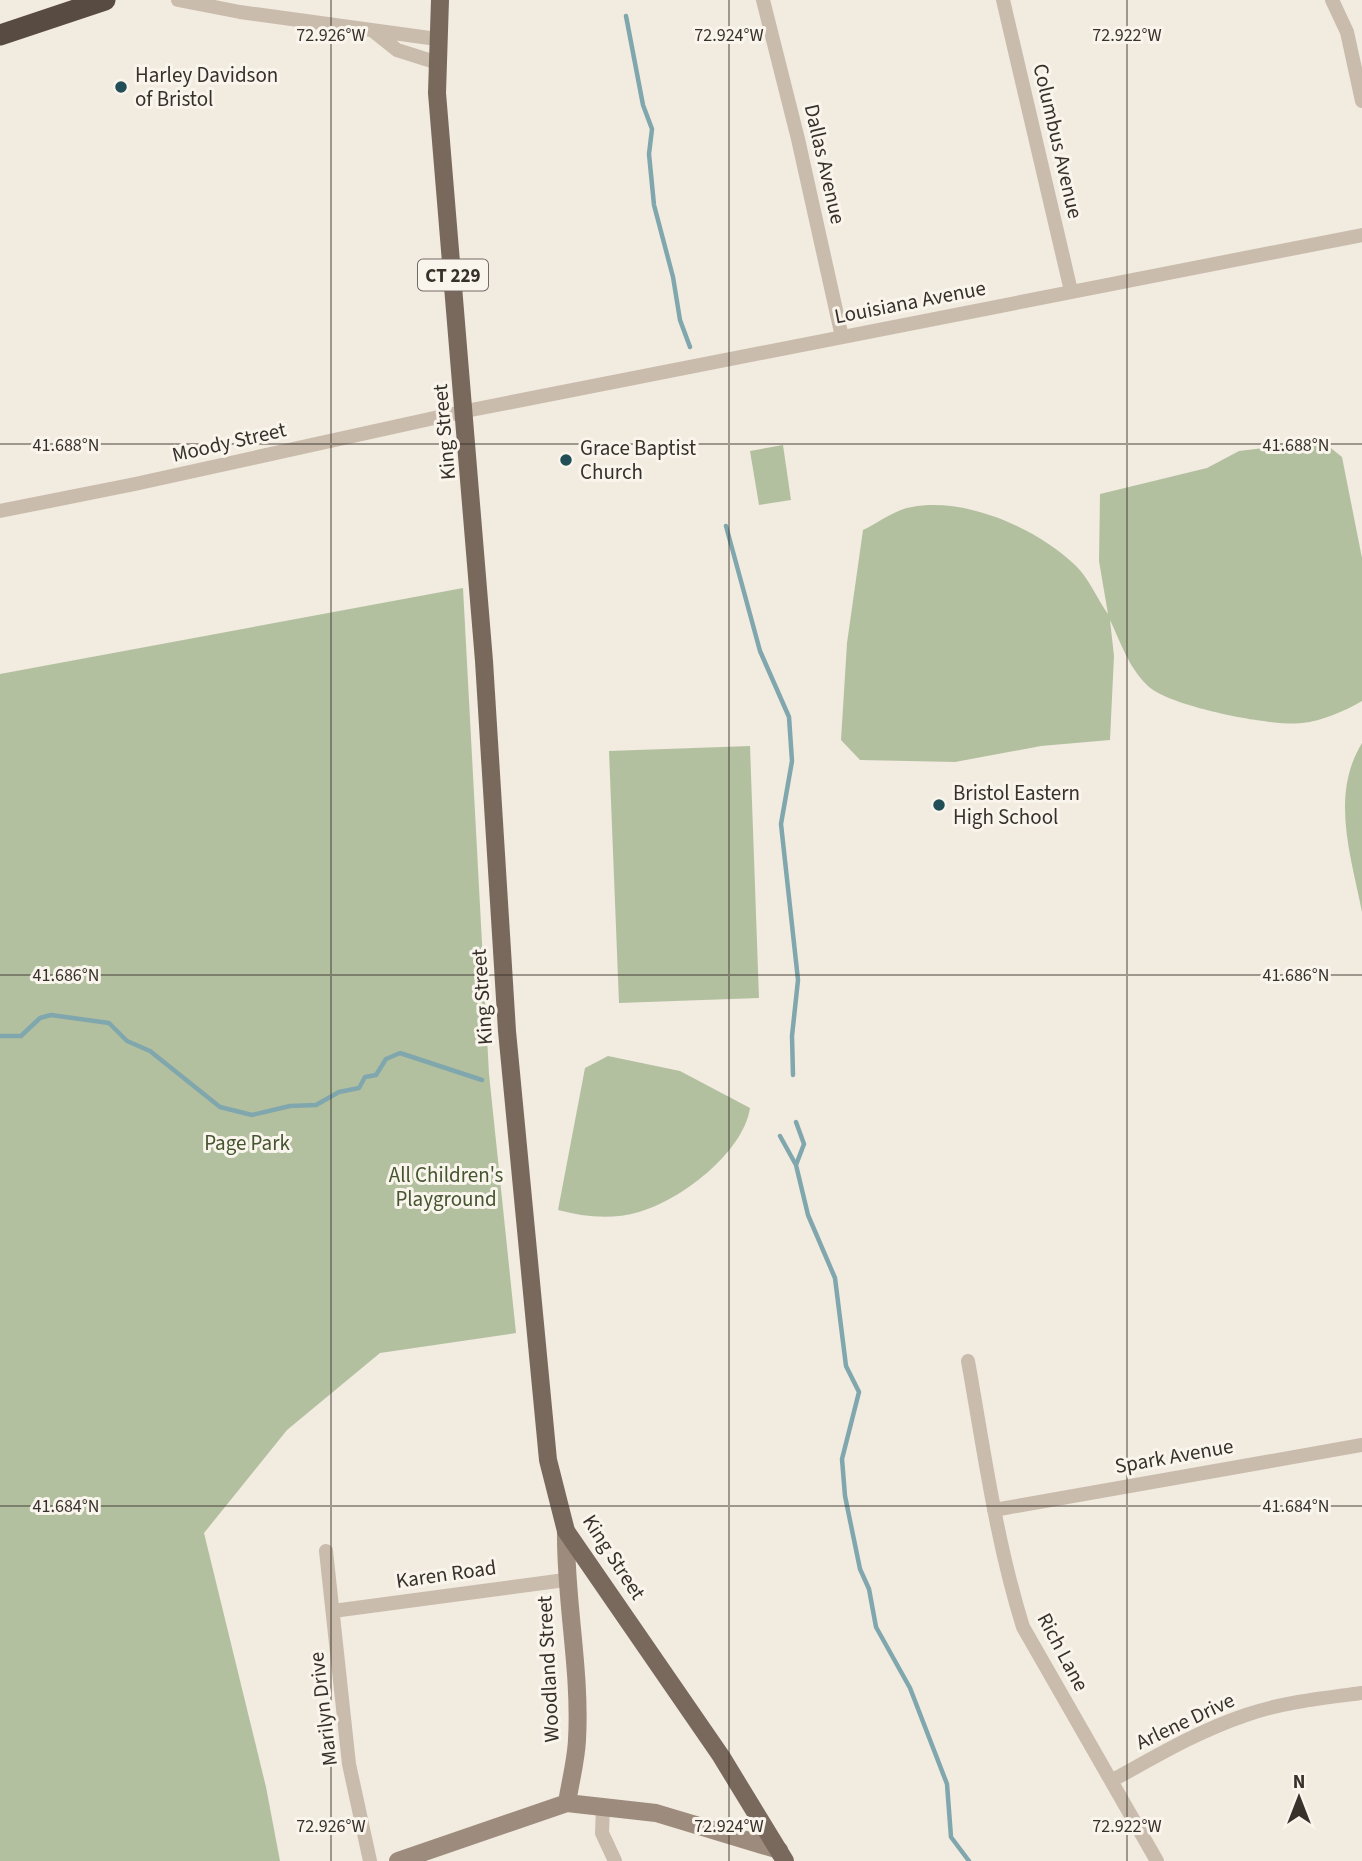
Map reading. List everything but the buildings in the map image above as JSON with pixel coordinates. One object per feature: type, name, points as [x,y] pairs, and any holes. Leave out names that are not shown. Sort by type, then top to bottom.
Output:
[{"type":"highway","points":[[0,35],[56,7],[105,0]]},
{"type":"main road","name":"King Street","points":[[440,0],[435,62],[466,411],[519,1170],[548,1460],[566,1531],[721,1756],[782,1855]]},
{"type":"street","points":[[178,0],[437,39]]},
{"type":"street","name":"Dallas Avenue","points":[[763,0],[799,139],[842,337]]},
{"type":"street","name":"Columbus Avenue","points":[[1003,0],[1071,291]]},
{"type":"street","points":[[1332,0],[1347,32],[1362,100]]},
{"type":"street","points":[[371,29],[397,50],[435,62]]},
{"type":"street","name":"Louisiana Avenue","points":[[466,411],[1362,236]]},
{"type":"street","name":"Moody Street","points":[[0,510],[162,479],[466,411]]},
{"type":"street","name":"Rich Lane","points":[[968,1361],[994,1510],[1011,1589],[1023,1627],[1157,1861]]},
{"type":"street","name":"Spark Avenue","points":[[994,1510],[1362,1445]]},
{"type":"street","name":"Woodland Street","points":[[566,1531],[565,1580],[575,1673],[577,1740],[566,1803]]},
{"type":"street","name":"Marilyn Drive","points":[[326,1551],[349,1764],[370,1861]]},
{"type":"street","name":"Karen Road","points":[[332,1611],[565,1580]]},
{"type":"street","name":"Arlene Drive","points":[[1111,1781],[1199,1733],[1248,1714],[1298,1702],[1362,1692]]},
{"type":"street","points":[[398,1861],[566,1803],[656,1813],[782,1855]]},
{"type":"street","points":[[603,1807],[602,1833],[615,1861]]},
{"type":"green space","points":[[1322,441],[1342,457],[1362,558],[1362,701],[1317,720],[1288,723],[1245,718],[1175,700],[1158,693],[1140,678],[1110,620],[1114,656],[1110,740],[1041,746],[955,762],[860,760],[841,740],[847,643],[863,530],[900,510],[933,505],[977,511],[999,518],[1041,539],[1075,565],[1085,576],[1108,614],[1099,561],[1100,494],[1207,468],[1239,451]]},
{"type":"green space","points":[[783,445],[791,500],[759,505],[750,451]]},
{"type":"green space","name":"Page Park","points":[[463,588],[489,1074],[516,1333],[380,1353],[287,1430],[204,1533],[266,1787],[280,1861],[0,1861],[0,674]]},
{"type":"green space","points":[[1362,743],[1362,912],[1349,848],[1345,805],[1352,763]]},
{"type":"green space","points":[[750,746],[759,998],[619,1003],[609,751]]},
{"type":"green space","points":[[608,1056],[680,1071],[750,1108],[745,1125],[736,1142],[708,1172],[691,1186],[656,1206],[608,1217],[558,1210],[585,1068]]},
{"type":"waterway","points":[[626,16],[643,105],[652,129],[649,154],[654,205],[673,277],[680,320],[690,347]]},
{"type":"waterway","points":[[726,526],[760,651],[789,717],[792,761],[781,824],[798,980],[792,1036],[793,1075]]},
{"type":"waterway","points":[[0,1036],[21,1036],[40,1018],[51,1015],[109,1023],[127,1041],[150,1051],[220,1107],[252,1115],[290,1106],[316,1105],[339,1092],[359,1088],[365,1077],[376,1075],[386,1059],[400,1053],[482,1080]]},
{"type":"waterway","points":[[796,1122],[804,1144],[796,1165],[808,1215],[835,1278],[846,1366],[859,1392],[842,1459],[845,1496],[860,1569],[869,1589],[876,1627],[910,1688],[947,1784],[951,1837],[969,1861]]},
{"type":"waterway","points":[[780,1136],[796,1165]]},
{"type":"place","name":"Harley Davidson of Bristol","points":[[121,87]]},
{"type":"place","name":"Grace Baptist Church","points":[[566,460]]},
{"type":"place","name":"Bristol Eastern High School","points":[[939,805]]},
{"type":"park label","name":"All Children's Playground","points":[[446,1187]]}]
